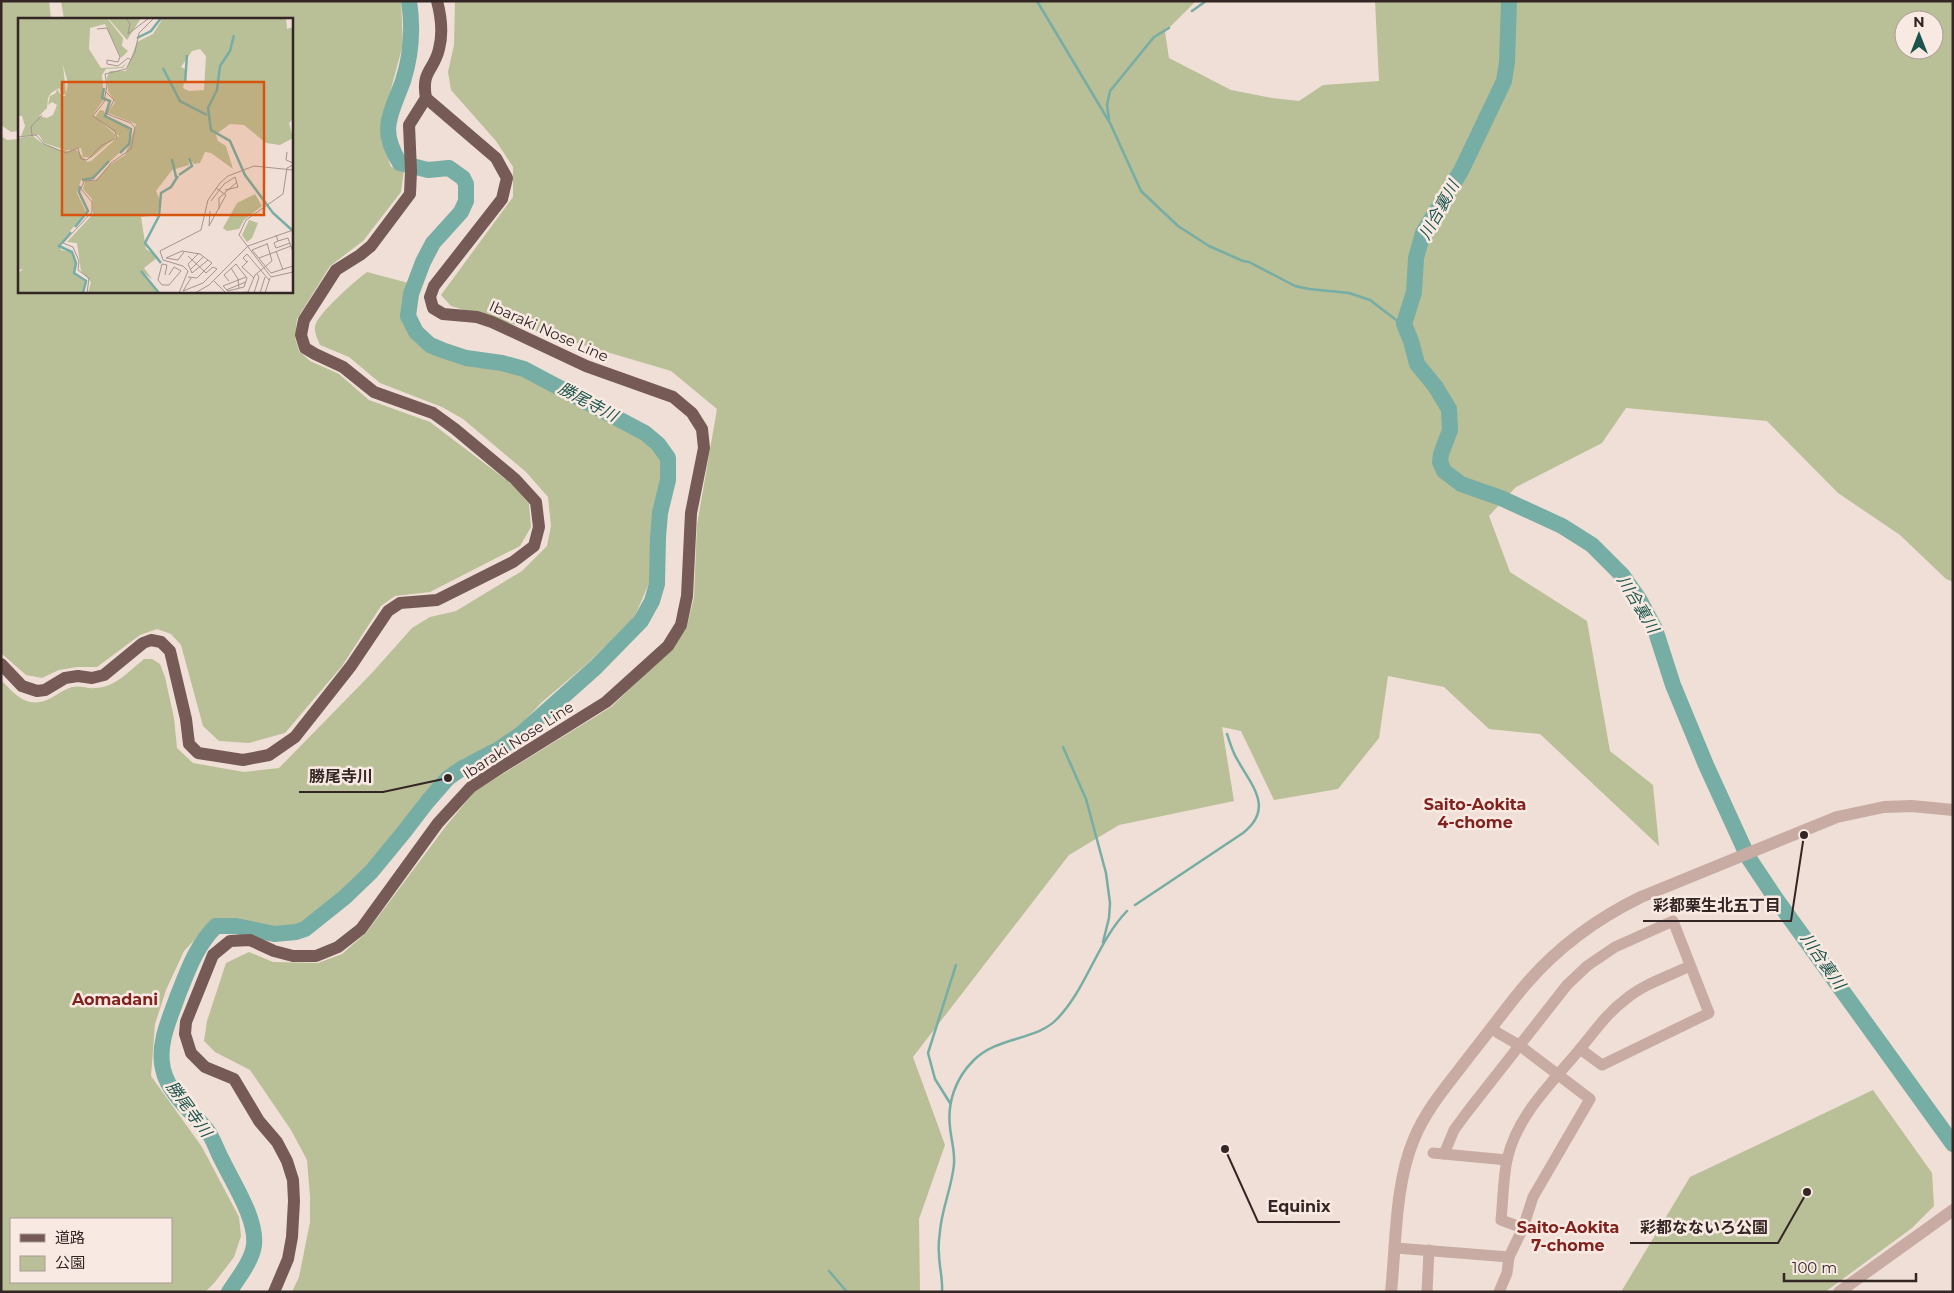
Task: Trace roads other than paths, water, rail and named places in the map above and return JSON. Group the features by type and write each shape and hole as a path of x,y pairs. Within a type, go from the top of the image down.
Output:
{"main road":[{"path":"1,664 22,686 37,691 45,690 65,678 78,676 92,678 104,675 143,643 151,640 161,642 170,651 186,719 189,744 198,753 243,760 269,755 295,737 351,666 388,611 400,603 437,600 513,562 534,546 540,527 536,502 515,479 433,413 374,392 343,367 305,348 301,335 304,320 336,270 371,246 410,194 412,171 409,125 426,98 425,78 439,51 441,28 437,1"},
{"name":"Ibaraki Nose Line","path":"274,1292 288,1260 292,1237 293,1180 287,1161 277,1142 259,1120 234,1079 205,1067 191,1052 185,1034 186,1022 213,956 230,941 240,940 250,940 274,951 293,956 316,956 338,947 360,929 438,823 471,788 606,702 668,646 680,625 688,596 692,513 704,448 702,429 692,413 673,397 586,366 492,322 477,317 443,314 433,308 430,297 434,286 502,198 507,178 496,158 426,98"}],"street":[{"path":"1391,1292 1401,1190 1405,1166 1414,1139 1435,1101 1527,982 1562,948 1619,907 1837,817 1884,807 1912,806 1953,810"},
{"path":"1507,1160 1438,1153 1519,1045 1567,985 1584,969 1615,947 1673,920 1709,1014 1602,1065 1580,1049"},
{"path":"1523,1228 1501,1220 1507,1160 1520,1125 1557,1074 1580,1049 1606,1015 1646,986 1690,966"},
{"path":"1492,1028 1519,1045 1590,1099 1533,1197 1523,1228 1509,1256 1507,1273 1499,1292"},
{"path":"1840,1292 1950,1212"},
{"path":"1396,1248 1509,1256"},
{"path":"1427,1292 1429,1250"}],"waterway":[{"name":"勝尾寺川","path":"229,1292 251,1257 254,1245 252,1224 243,1201 211,1137 175,1094 166,1078 162,1060 163,1041 168,1022 185,976 198,950 216,926 236,926 274,934 296,932 305,929 345,897 371,872 448,778 521,734 596,667 641,621 652,601 657,584 660,513 668,480 668,458 658,444 645,433 524,369 502,363 466,358 430,345 416,332 408,316 411,294 423,262 433,243 461,212 466,201 466,184 463,178 449,168 428,170 400,163 390,141 389,122 406,71 409,52 411,21 409,1"},
{"path":"1037,1 1110,123 1141,191 1178,226 1209,246 1249,262 1295,286 1349,293 1370,300 1404,326"},
{"path":"1192,11 1206,1"},
{"name":"川合裏川","path":"1509,1 1507,62 1504,81 1461,171 1423,233 1416,258 1414,292 1404,324 1417,364 1435,386 1449,409 1450,430 1440,462 1444,471 1461,484 1501,498 1562,526 1592,545 1623,576 1639,599 1655,629 1673,685 1706,765 1748,857 1776,899 1953,1144"},
{"path":"1109,119 1107,105 1110,91 1154,37 1169,28"},
{"path":"1135,905 1243,833 1253,824 1258,815 1259,805 1257,796 1232,750 1227,734"},
{"path":"1063,747 1086,799 1106,873 1110,903 1109,918 1103,942"},
{"path":"942,1292 939,1242 941,1222 954,1164 949,1118 951,1100 957,1083 973,1061 983,1053 993,1047 1038,1031 1057,1019 1067,1007 1108,937 1127,911"},
{"path":"950,1103 935,1079 928,1053 956,965"},
{"path":"829,1271 847,1292"}],"place":[{"name":"勝尾寺川","path":"448,778"},
{"name":"彩都栗生北五丁目","path":"1804,835"},
{"name":"Equinix","path":"1225,1149"},
{"name":"彩都なないろ公園","path":"1807,1192"}],"district":[{"name":"Saito-Aokita 4-chome","path":"1475,813"},
{"name":"Aomadani","path":"115,999"},
{"name":"Saito-Aokita 7-chome","path":"1568,1236"}]}
